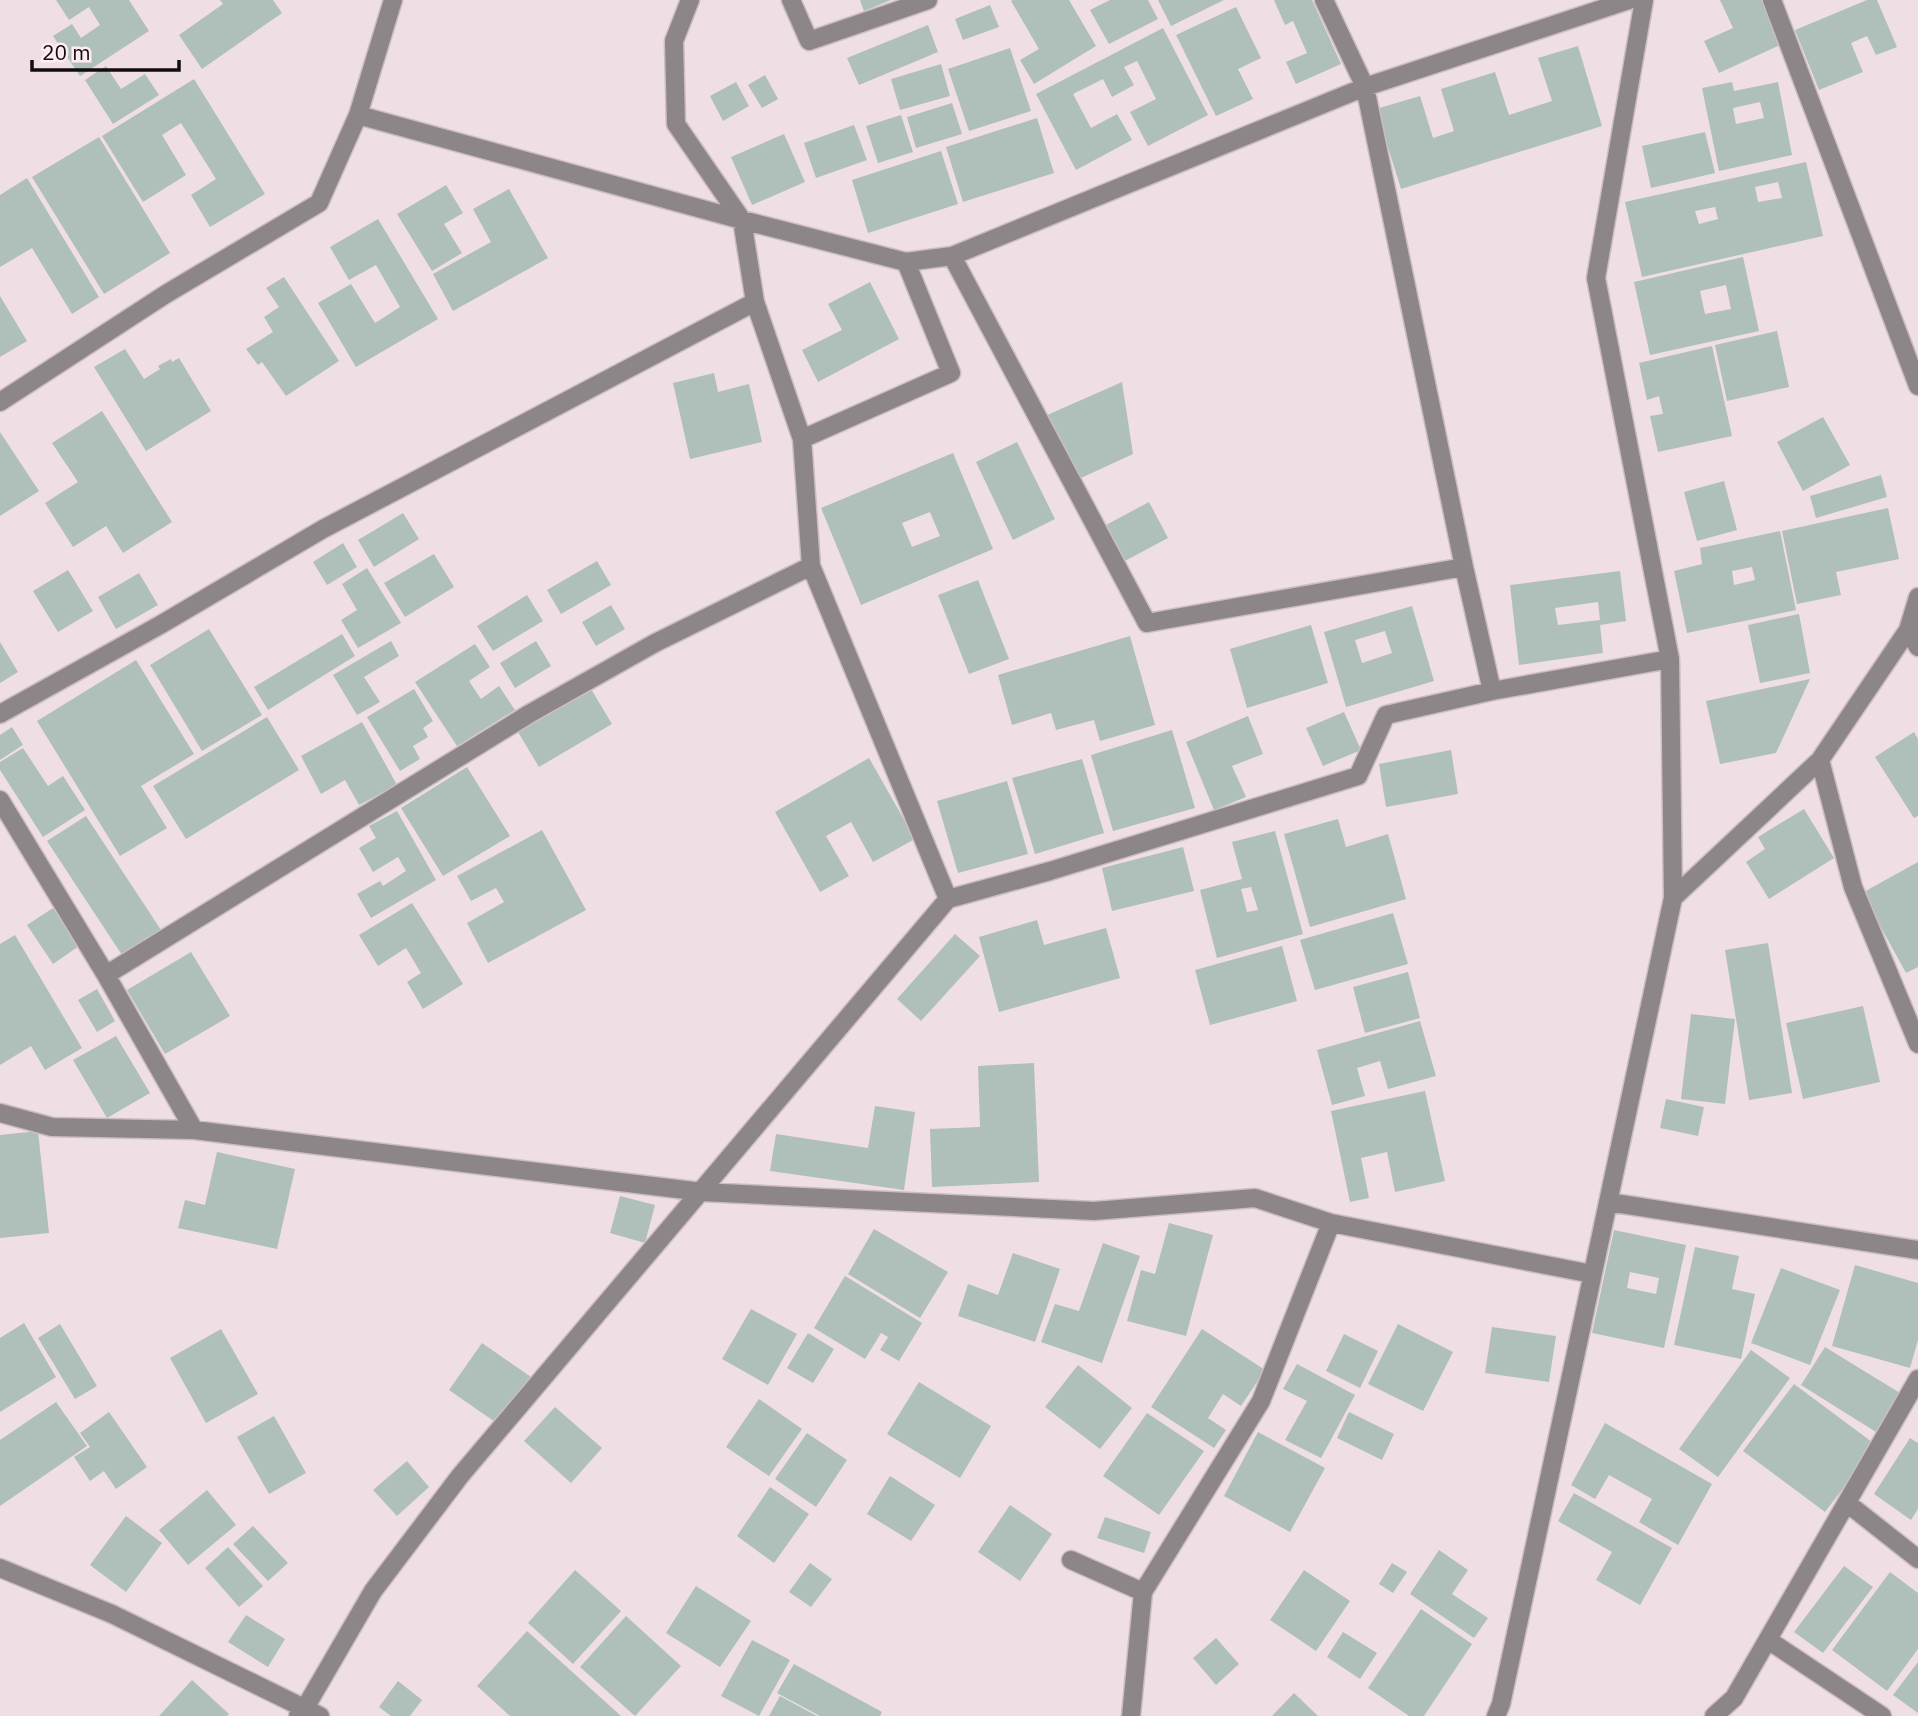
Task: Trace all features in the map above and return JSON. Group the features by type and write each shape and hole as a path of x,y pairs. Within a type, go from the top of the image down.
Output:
{"street":[{"path":"0,402 166,294 319,203 358,115 393,0"},
{"path":"690,0 674,41 676,124 742,220 755,302 802,439 811,566 948,899"},
{"path":"791,0 809,41 928,0"},
{"path":"1324,0 1365,88 1492,691"},
{"path":"358,115 906,262 952,256 1365,88 1629,0"},
{"path":"1496,1716 1504,1690 1673,898 1670,659 1596,278 1644,0"},
{"path":"1772,0 1918,386"},
{"path":"952,256 1147,623 1464,567"},
{"path":"802,439 951,373 906,262"},
{"path":"0,714 160,625 323,529 755,302"},
{"path":"106,975 529,714 655,643 811,566"},
{"path":"1673,898 1820,760 1908,631 1918,597"},
{"path":"1908,631 1918,647"},
{"path":"0,1567 112,1614 308,1713 373,1591 460,1476 948,899 1358,776 1386,715 1492,691 1670,659"},
{"path":"1820,760 1853,887 1918,1044"},
{"path":"0,800 106,975 194,1130"},
{"path":"0,1113 52,1127 194,1130 702,1192 1094,1211 1255,1198 1331,1223 1592,1274"},
{"path":"1608,1202 1918,1250"},
{"path":"1131,1716 1143,1592 1261,1401 1331,1223"},
{"path":"1714,1716 1734,1698 1918,1379"},
{"path":"1847,1503 1918,1559"},
{"path":"1071,1560 1143,1592"},
{"path":"1768,1640 1882,1716"}],"building":[{"path":"56,0 129,0 149,31 80,76 53,36 72,24 81,38 100,25 89,7 69,20"},
{"path":"220,0 273,0 282,13 202,69 179,35 223,4"},
{"path":"860,0 891,0 864,11"},
{"path":"1069,0 1096,46 1034,84 1020,60 1039,49 1011,1"},
{"path":"1110,0 1148,0 1158,19 1109,44 1090,10"},
{"path":"1158,0 1224,0 1171,26"},
{"path":"1274,0 1312,0 1341,64 1296,84 1286,62 1307,53 1293,21 1285,25"},
{"path":"1720,0 1762,0 1782,44 1719,73 1704,41 1733,28"},
{"path":"1867,0 1877,0 1897,47 1876,55 1867,36 1851,43 1863,72 1819,90 1795,30"},
{"path":"990,5 999,27 963,40 955,19"},
{"path":"1236,7 1261,58 1238,69 1253,99 1216,116 1176,35"},
{"path":"928,25 938,52 859,85 847,58"},
{"path":"1163,28 1208,115 1148,146 1130,112 1156,99 1137,61 1124,67 1134,85 1112,97 1103,79 1073,94 1091,128 1117,114 1132,140 1076,170 1036,94"},
{"path":"1578,46 1602,126 1401,189 1376,109 1420,96 1433,138 1454,131 1441,89 1495,72 1509,115 1552,101 1538,58"},
{"path":"1010,48 1031,111 969,131 948,69"},
{"path":"941,64 950,96 900,110 891,79"},
{"path":"106,66 121,89 145,74 159,95 113,124 85,80"},
{"path":"765,75 778,99 762,108 748,85"},
{"path":"194,79 265,194 210,227 191,195 216,179 181,123 162,135 186,175 143,202 102,136"},
{"path":"736,82 749,106 723,121 710,96"},
{"path":"1732,82 1734,91 1778,82 1792,155 1719,171 1702,88","holes":["1760,102 1764,118 1736,124 1733,108"]},
{"path":"952,103 962,134 916,148 907,117"},
{"path":"901,115 913,152 878,163 866,126"},
{"path":"1037,118 1054,173 963,202 946,147"},
{"path":"854,125 867,160 816,178 804,143"},
{"path":"1705,132 1715,173 1651,188 1642,146"},
{"path":"784,134 805,182 752,205 731,157"},
{"path":"99,137 170,253 104,294 32,177"},
{"path":"941,151 958,204 868,233 852,180"},
{"path":"1806,162 1823,236 1642,277 1625,202","holes":["1778,182 1782,198 1758,202 1755,187","1715,207 1718,219 1699,224 1695,211"]},
{"path":"27,178 99,297 72,314 32,248 0,267 0,195"},
{"path":"446,185 463,213 444,224 462,253 432,271 397,214"},
{"path":"509,189 548,258 453,311 433,274 491,242 473,209"},
{"path":"378,219 438,319 356,367 318,303 351,284 375,323 400,307 376,265 349,280 330,247"},
{"path":"1743,257 1759,331 1650,355 1634,282","holes":["1726,285 1731,309 1705,314 1700,291"]},
{"path":"284,277 339,361 286,396 262,362 258,365 246,349 273,332 264,317 279,307 266,288"},
{"path":"870,282 899,339 818,382 802,350 842,330 828,304"},
{"path":"0,296 27,341 0,357"},
{"path":"1777,331 1789,387 1727,401 1715,345"},
{"path":"1712,346 1732,436 1658,452 1650,416 1663,414 1659,396 1647,400 1639,363"},
{"path":"125,349 144,379 160,369 158,366 179,358 211,411 146,451 94,367"},
{"path":"714,373 718,392 749,384 762,442 690,459 673,383"},
{"path":"1122,382 1133,454 1081,478 1045,416"},
{"path":"102,411 172,522 123,553 106,526 73,547 45,503 78,482 52,443"},
{"path":"1823,417 1850,465 1803,491 1777,442"},
{"path":"0,432 39,491 0,516"},
{"path":"1017,442 1055,519 1013,540 976,462"},
{"path":"953,453 993,549 861,605 821,508","holes":["930,512 940,536 912,547 902,523"]},
{"path":"1881,475 1887,497 1816,518 1810,496"},
{"path":"1724,481 1737,530 1697,541 1684,492"},
{"path":"1149,502 1168,538 1123,562 1104,526"},
{"path":"1888,508 1899,559 1836,572 1841,595 1797,604 1782,531"},
{"path":"403,513 419,539 374,567 358,540"},
{"path":"1780,531 1796,610 1687,633 1674,571 1702,564 1700,548","holes":["1752,567 1755,580 1734,585 1732,571"]},
{"path":"343,543 357,567 327,585 313,562"},
{"path":"434,554 454,587 405,617 384,583"},
{"path":"597,561 611,585 561,614 547,590"},
{"path":"367,568 401,623 358,648 341,620 357,610 342,584"},
{"path":"68,570 93,611 58,632 33,591"},
{"path":"1620,571 1626,621 1600,625 1603,653 1519,665 1510,585","holes":["1598,602 1600,620 1558,625 1555,608"]},
{"path":"139,573 158,605 116,629 98,597"},
{"path":"978,580 1009,659 969,674 938,595"},
{"path":"527,595 543,621 493,651 477,626"},
{"path":"611,605 625,629 596,646 582,622"},
{"path":"1412,606 1434,681 1346,707 1324,632","holes":["1385,631 1392,653 1362,663 1355,640"]},
{"path":"1799,614 1810,673 1760,683 1748,625"},
{"path":"1311,625 1328,683 1247,708 1230,649"},
{"path":"209,629 262,715 202,751 150,665"},
{"path":"342,634 355,656 268,710 254,687"},
{"path":"1130,636 1155,725 1100,741 1094,720 1056,730 1051,713 1012,725 998,675"},
{"path":"391,641 399,656 364,677 380,702 357,715 333,675"},
{"path":"536,641 551,666 515,688 500,663"},
{"path":"0,642 18,672 0,683"},
{"path":"475,644 490,667 469,681 481,699 499,686 515,710 457,746 415,682"},
{"path":"136,660 194,754 141,786 167,828 120,856 37,721"},
{"path":"1810,679 1776,753 1720,764 1706,701"},
{"path":"414,689 433,721 423,728 428,737 413,746 420,759 400,771 367,717"},
{"path":"591,689 612,724 539,767 518,732"},
{"path":"1344,712 1361,750 1323,766 1306,728"},
{"path":"1248,716 1263,754 1232,766 1246,797 1214,810 1186,742"},
{"path":"267,717 299,770 186,839 153,786"},
{"path":"362,722 397,785 359,805 345,780 321,794 301,756"},
{"path":"12,727 23,745 0,760 0,735"},
{"path":"1172,730 1195,808 1113,831 1091,755"},
{"path":"1914,732 1918,739 1918,816 1914,818 1875,757"},
{"path":"23,748 48,786 63,776 85,810 43,837 0,770 0,762"},
{"path":"1451,750 1458,794 1386,807 1379,764"},
{"path":"869,758 915,839 873,862 851,822 826,836 849,876 820,892 775,812"},
{"path":"1082,759 1104,833 1035,854 1012,778"},
{"path":"467,767 510,836 443,876 401,808"},
{"path":"1007,781 1028,854 958,873 937,801"},
{"path":"1804,809 1834,858 1769,899 1746,862 1765,849 1758,837"},
{"path":"397,811 436,880 371,918 357,894 380,881 383,886 406,871 398,857 373,872 359,848 376,838 369,826"},
{"path":"86,816 161,930 122,955 47,841"},
{"path":"1338,819 1346,847 1388,834 1406,899 1310,927 1284,834"},
{"path":"542,830 586,910 488,963 467,923 504,902 496,888 471,901 457,876"},
{"path":"1275,831 1303,934 1217,958 1200,890 1242,879 1232,842","holes":["1251,887 1258,910 1247,912 1241,889"]},
{"path":"1183,847 1194,891 1112,911 1102,868"},
{"path":"1918,862 1918,967 1906,973 1862,893"},
{"path":"412,903 463,984 423,1009 407,982 421,973 406,948 378,966 359,935"},
{"path":"53,908 79,946 53,964 27,925"},
{"path":"1393,913 1408,964 1315,990 1300,940"},
{"path":"1037,920 1044,945 1106,928 1120,978 999,1012 979,937"},
{"path":"955,934 980,956 921,1021 897,999"},
{"path":"15,935 82,1048 45,1070 31,1046 0,1065 0,944"},
{"path":"1768,943 1792,1093 1749,1100 1725,950"},
{"path":"1282,946 1297,1001 1210,1025 1195,970"},
{"path":"191,952 230,1016 165,1054 127,990"},
{"path":"1408,972 1420,1018 1365,1033 1353,987"},
{"path":"97,989 115,1021 97,1032 78,1000"},
{"path":"1863,1006 1880,1082 1803,1099 1786,1023"},
{"path":"1691,1014 1735,1019 1725,1104 1681,1099"},
{"path":"1420,1021 1436,1076 1388,1089 1380,1061 1357,1068 1365,1096 1332,1105 1317,1050"},
{"path":"116,1036 150,1093 107,1118 73,1060"},
{"path":"1034,1063 1039,1182 932,1187 930,1129 980,1127 978,1066"},
{"path":"1425,1091 1445,1181 1395,1192 1387,1152 1361,1158 1369,1198 1350,1202 1331,1111"},
{"path":"1666,1099 1704,1107 1698,1136 1660,1128"},
{"path":"875,1106 915,1112 904,1190 770,1171 776,1134 868,1148"},
{"path":"38,1131 49,1233 0,1238 0,1135"},
{"path":"217,1152 295,1169 277,1249 178,1228 185,1200 205,1205"},
{"path":"620,1196 655,1205 645,1243 610,1233"},
{"path":"1169,1223 1213,1235 1186,1336 1127,1321 1141,1270 1155,1274"},
{"path":"874,1229 948,1272 920,1318 848,1274"},
{"path":"1614,1230 1686,1245 1664,1348 1592,1333","holes":["1630,1272 1659,1278 1656,1294 1627,1288"]},
{"path":"1103,1243 1140,1256 1102,1363 1041,1342 1055,1304 1079,1311"},
{"path":"1695,1247 1739,1256 1732,1289 1755,1294 1741,1359 1674,1345"},
{"path":"1013,1253 1060,1269 1035,1342 958,1316 968,1284 998,1295"},
{"path":"1855,1265 1918,1283 1918,1340 1910,1368 1832,1346"},
{"path":"1781,1268 1840,1290 1810,1365 1751,1343"},
{"path":"845,1276 922,1323 899,1361 880,1350 888,1337 881,1333 865,1359 814,1328"},
{"path":"751,1309 797,1334 768,1385 722,1359"},
{"path":"24,1323 56,1377 0,1412 0,1338"},
{"path":"60,1324 97,1386 75,1399 38,1338"},
{"path":"1398,1324 1453,1352 1423,1411 1368,1384"},
{"path":"1492,1327 1556,1336 1549,1382 1485,1373"},
{"path":"221,1329 258,1394 206,1423 170,1358"},
{"path":"1202,1329 1265,1370 1241,1406 1223,1394 1208,1418 1226,1430 1214,1448 1151,1407"},
{"path":"808,1333 834,1349 813,1383 787,1368"},
{"path":"1344,1334 1378,1351 1360,1388 1326,1371"},
{"path":"482,1343 531,1377 498,1424 449,1390"},
{"path":"1825,1347 1900,1393 1876,1432 1801,1385"},
{"path":"1751,1350 1790,1378 1718,1477 1679,1449"},
{"path":"1297,1364 1355,1395 1321,1458 1285,1440 1307,1401 1283,1389"},
{"path":"1078,1365 1132,1408 1100,1449 1045,1407"},
{"path":"919,1382 991,1426 960,1478 887,1434"},
{"path":"1794,1384 1876,1445 1825,1512 1743,1451"},
{"path":"759,1399 802,1429 769,1476 726,1447"},
{"path":"56,1402 87,1446 0,1506 0,1440"},
{"path":"555,1407 602,1448 571,1483 524,1441"},
{"path":"109,1412 147,1467 116,1489 104,1471 90,1481 74,1457 90,1447 80,1433"},
{"path":"1349,1412 1394,1434 1382,1460 1337,1438"},
{"path":"1147,1413 1204,1451 1159,1515 1103,1476"},
{"path":"274,1416 306,1473 269,1494 237,1437"},
{"path":"1605,1423 1712,1484 1678,1545 1639,1522 1652,1499 1609,1475 1595,1499 1571,1485"},
{"path":"1258,1432 1325,1468 1290,1532 1224,1496"},
{"path":"807,1433 847,1460 816,1507 775,1479"},
{"path":"1910,1438 1918,1443 1918,1509 1911,1520 1874,1494"},
{"path":"407,1461 429,1487 397,1516 373,1490"},
{"path":"890,1476 935,1505 911,1541 867,1514"},
{"path":"770,1487 809,1514 774,1563 737,1536"},
{"path":"207,1490 236,1525 188,1565 159,1530"},
{"path":"1574,1493 1672,1548 1640,1605 1596,1580 1612,1552 1558,1521"},
{"path":"1010,1505 1052,1534 1020,1581 978,1552"},
{"path":"126,1516 162,1543 126,1592 90,1565"},
{"path":"1105,1517 1151,1532 1144,1553 1097,1538"},
{"path":"253,1526 288,1563 268,1581 233,1544"},
{"path":"228,1547 263,1586 239,1607 205,1568"},
{"path":"1439,1550 1468,1570 1452,1594 1488,1618 1474,1638 1410,1594"},
{"path":"810,1563 832,1579 811,1607 789,1592"},
{"path":"1392,1563 1407,1572 1393,1593 1379,1584"},
{"path":"1844,1566 1873,1587 1823,1653 1794,1632"},
{"path":"575,1570 621,1611 573,1664 528,1623"},
{"path":"1304,1570 1350,1601 1316,1651 1270,1620"},
{"path":"1890,1572 1918,1593 1918,1649 1887,1691 1832,1650"},
{"path":"696,1586 751,1621 720,1667 666,1633"},
{"path":"1421,1609 1472,1644 1424,1716 1409,1716 1368,1688"},
{"path":"246,1615 285,1639 268,1667 228,1642"},
{"path":"626,1616 681,1666 635,1716 580,1667"},
{"path":"527,1631 621,1716 510,1716 477,1686"},
{"path":"1343,1632 1377,1653 1360,1679 1327,1657"},
{"path":"1216,1638 1239,1664 1216,1685 1193,1658"},
{"path":"752,1640 790,1660 759,1716 721,1696"},
{"path":"1918,1662 1918,1713 1893,1695"},
{"path":"794,1664 882,1712 880,1716 820,1716 777,1693"},
{"path":"192,1680 229,1714 159,1716"},
{"path":"398,1681 422,1700 410,1716 391,1716 379,1707"},
{"path":"1294,1693 1318,1716 1272,1716"},
{"path":"780,1696 817,1716 769,1716"}]}
